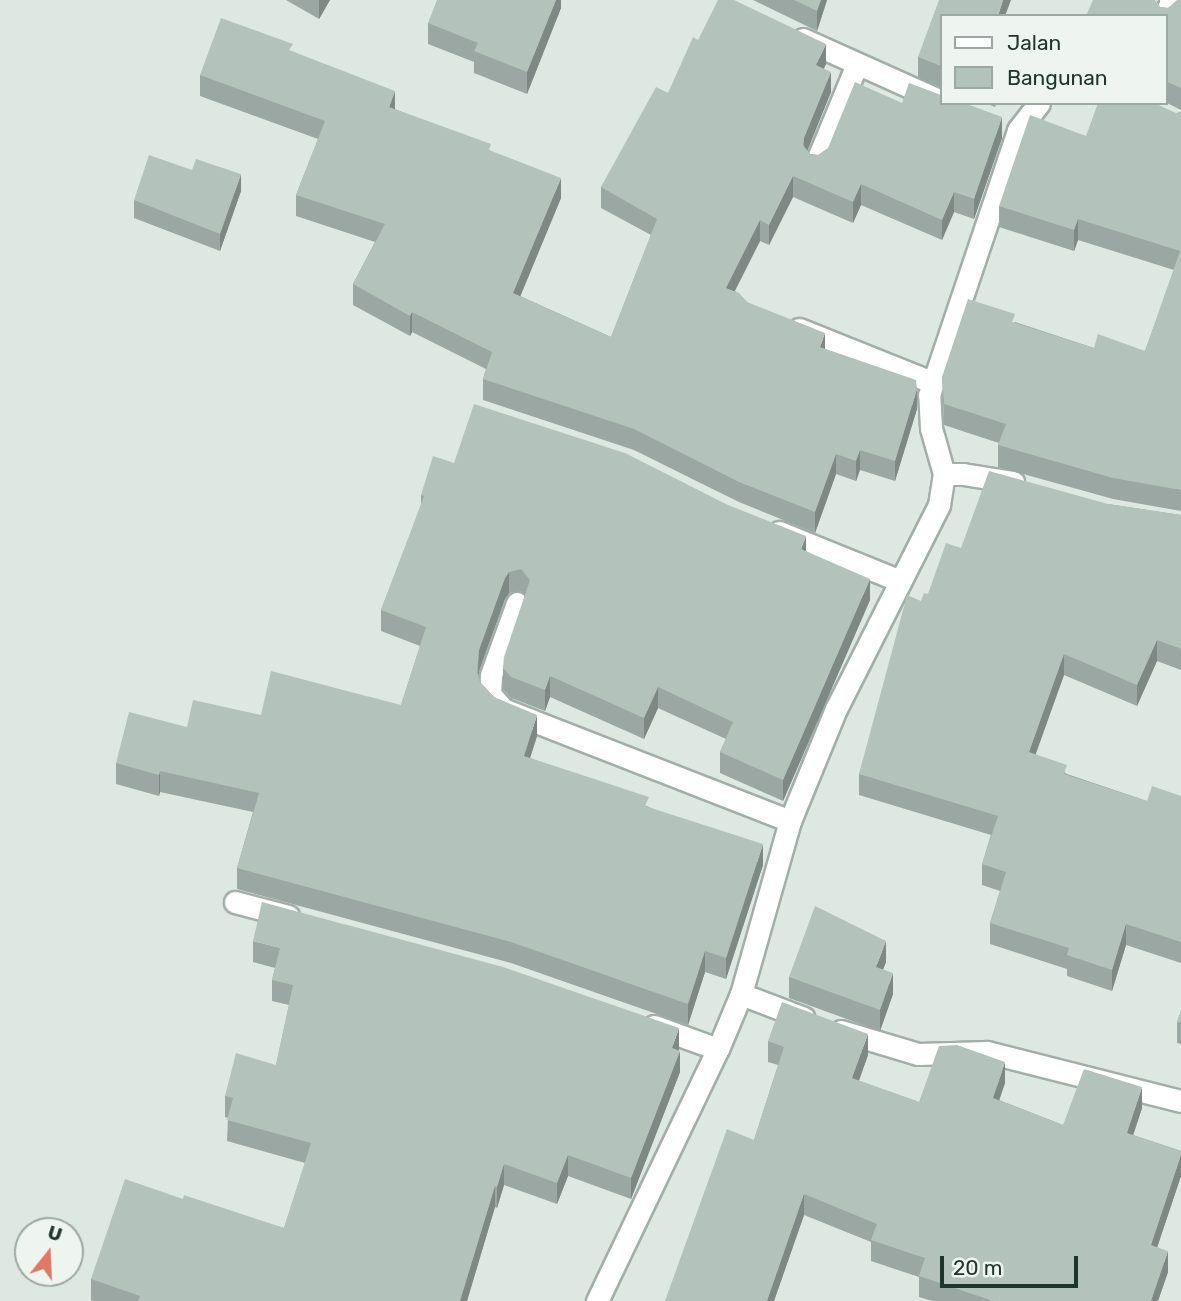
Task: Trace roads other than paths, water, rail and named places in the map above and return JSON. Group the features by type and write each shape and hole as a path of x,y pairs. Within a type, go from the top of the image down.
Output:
{"street":[{"path":"783,29 940,100"},
{"path":"816,163 857,64"},
{"path":"597,1301 718,1049 741,994 790,821 836,709 939,505 944,474 928,409 934,383 1018,130 1037,105"},
{"path":"995,121 1018,130"},
{"path":"778,321 934,383"},
{"path":"944,474 986,477 1036,489"},
{"path":"760,525 900,581"},
{"path":"517,603 491,675 490,694 503,709 790,821"},
{"path":"235,902 312,923"},
{"path":"741,994 873,1043 918,1054 986,1052 1181,1101"},
{"path":"629,1017 718,1049"}]}
